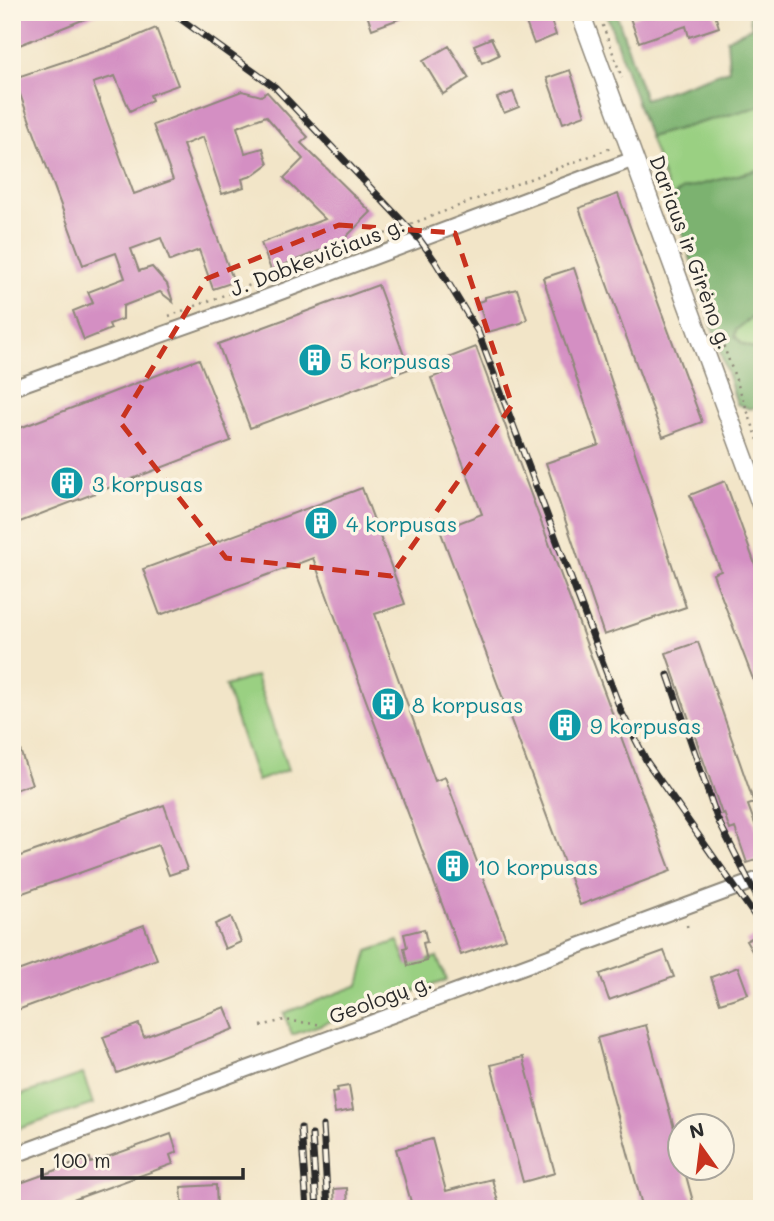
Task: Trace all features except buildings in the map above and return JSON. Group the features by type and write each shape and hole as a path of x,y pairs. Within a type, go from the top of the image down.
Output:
{"street":[{"name":"Dariaus ir Girėno g.","path":"580,12 762,507"},
{"name":"J. Dobkevičiaus g.","path":"12,388 237,309 634,159"},
{"name":"Geologų g.","path":"12,1156 762,878"}],"path":[{"path":"598,12 624,83"},
{"path":"159,320 611,148"},
{"path":"702,297 717,328 761,447"},
{"path":"687,925 688,930"},
{"path":"261,1026 284,1020 326,1026"}],"highlighted area":[{"path":"339,225 455,233 512,405 391,576 226,558 120,422 206,279"}],"green space":[{"path":"606,12 616,12 645,99 729,70 727,39 752,27 748,12 762,12 762,103 757,107 649,137"},
{"path":"762,103 762,169 683,189 672,201 649,137 757,107"},
{"path":"762,169 762,309 736,330 735,336 742,344 762,352 762,405 750,409 737,404 672,201 683,189"},
{"path":"762,309 762,352 742,344 735,336 736,330"},
{"path":"256,676 288,770 257,781 225,686"},
{"path":"398,941 408,965 437,957 447,980 292,1035 284,1013 359,985 368,951"},
{"path":"83,1074 93,1104 12,1131 12,1098"}],"railway":[{"path":"171,12 275,87 420,240 435,261 478,332 621,711 647,762 762,926"},
{"path":"668,675 717,818 762,907"},
{"path":"323,1126 328,1209"},
{"path":"301,1128 307,1209"},
{"path":"312,1135 317,1209"}],"place":[{"name":"5 korpusas","path":"315,360"},
{"name":"3 korpusas","path":"67,483"},
{"name":"4 korpusas","path":"321,523"},
{"name":"8 korpusas","path":"388,704"},
{"name":"9 korpusas","path":"565,725"},
{"name":"10 korpusas","path":"453,866"}]}
